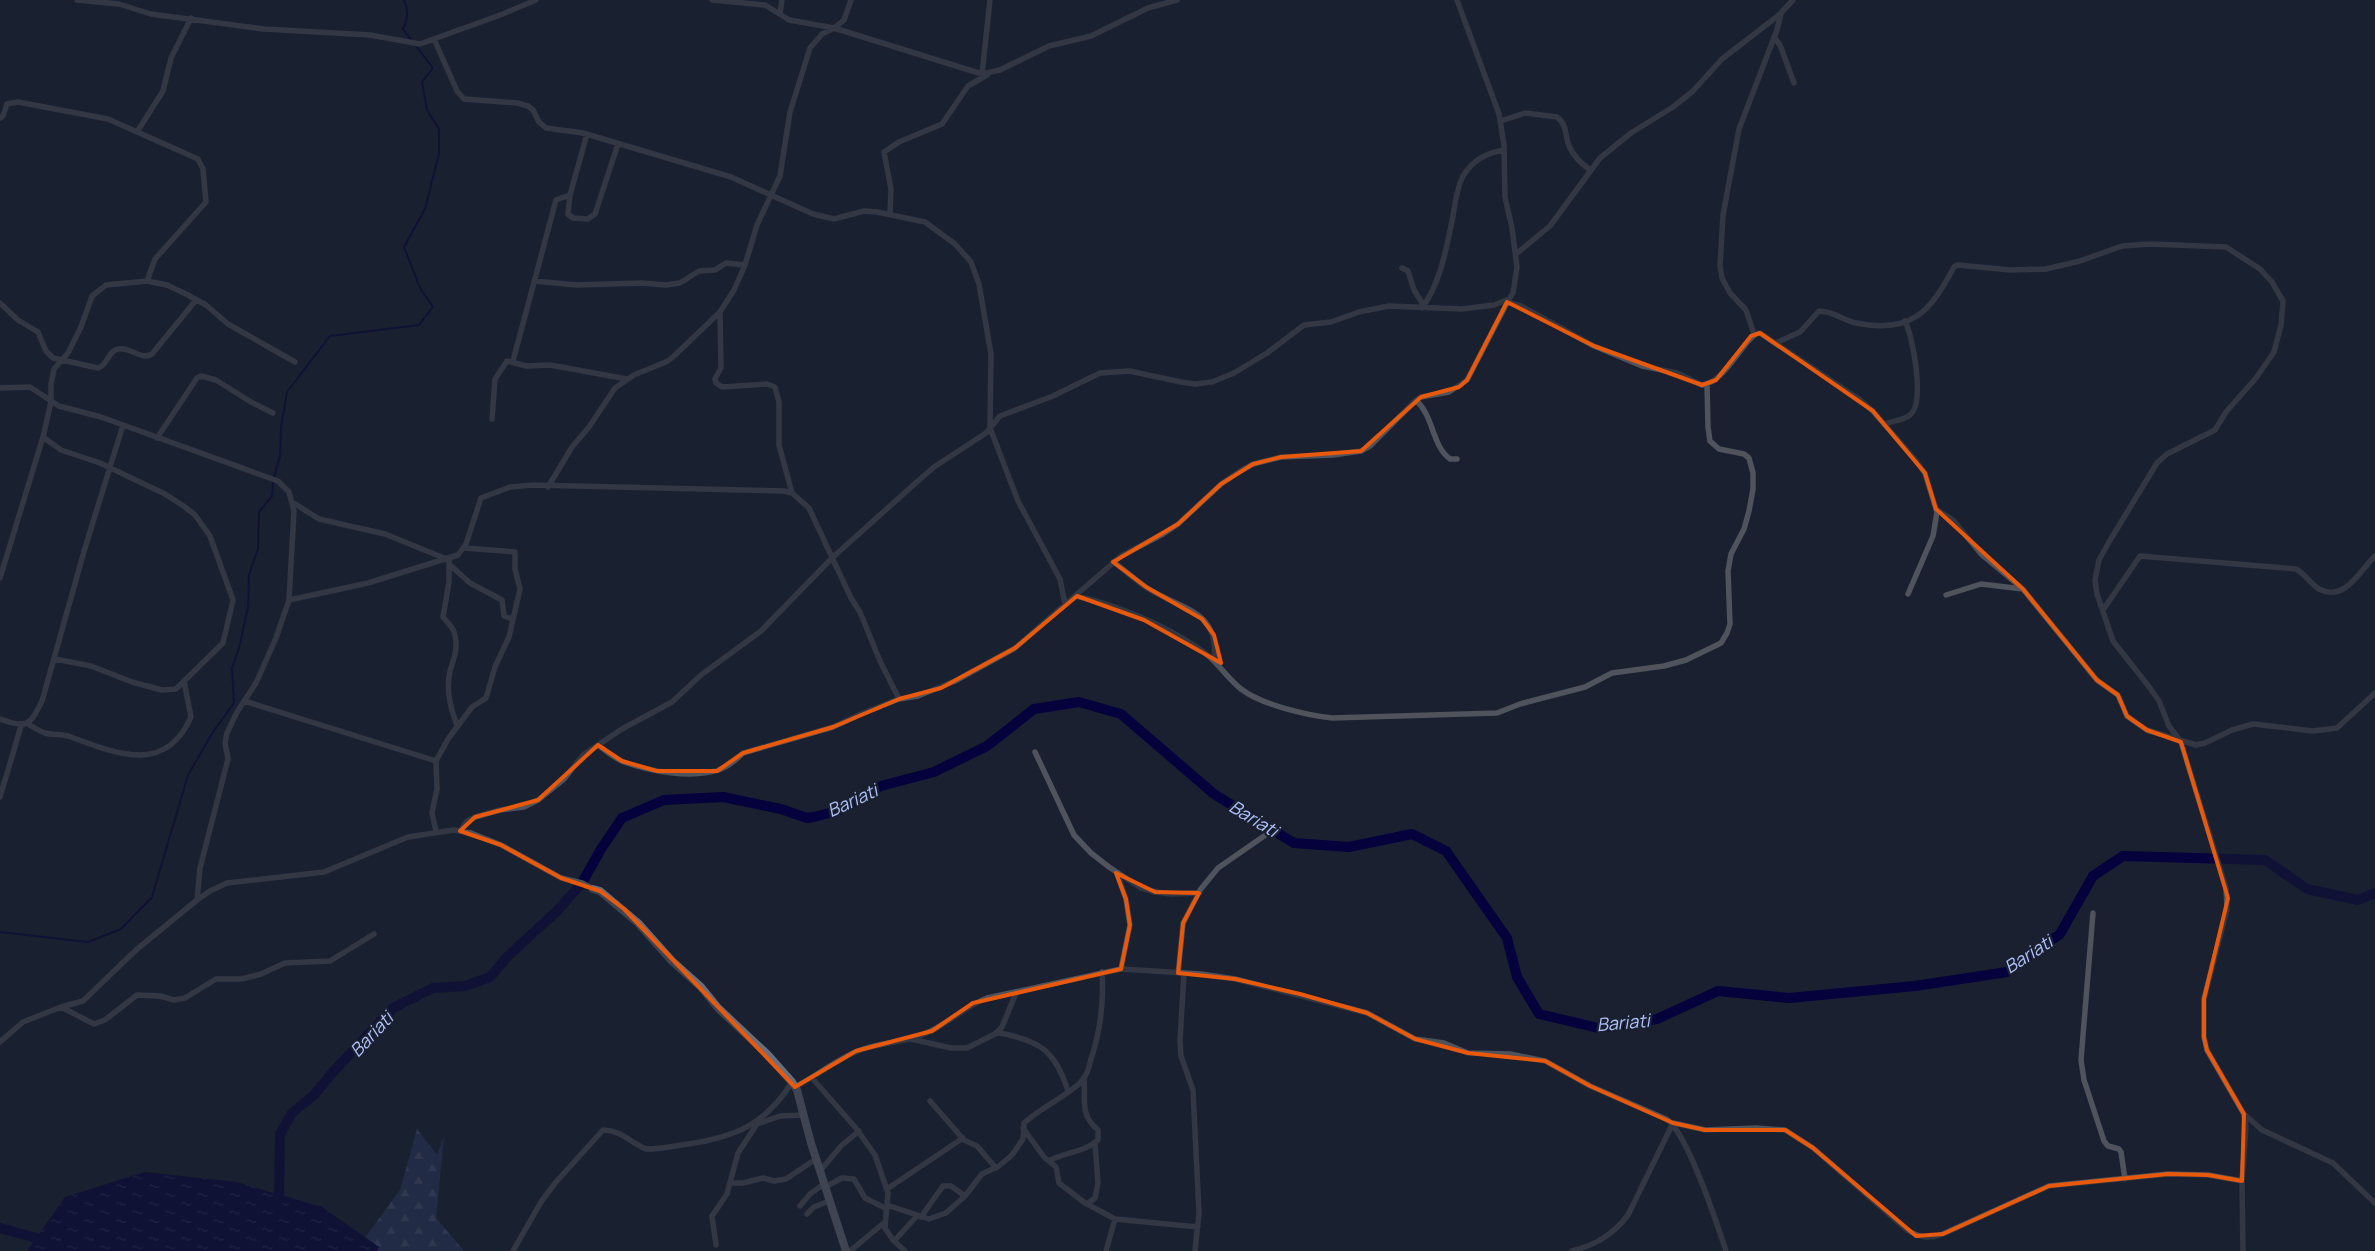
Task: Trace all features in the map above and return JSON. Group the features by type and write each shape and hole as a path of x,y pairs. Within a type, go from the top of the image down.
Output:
{"street":[{"path":"77,0 119,4 151,14 264,29 370,35 414,44 434,39 536,0"},
{"path":"712,0 765,6 780,13 789,20 834,28 982,74 991,73"},
{"path":"780,13 782,0"},
{"path":"548,487 572,447 589,427 615,388 626,378 668,361 720,312 734,290 745,266 758,225 783,166 790,112 810,48 822,34 834,28 847,16 851,0"},
{"path":"982,74 990,0"},
{"path":"890,213 891,189 884,152 899,142 942,124 968,86 1040,50 1091,36 1142,10 1177,0"},
{"path":"598,745 622,762 657,771 693,774 718,771 733,763 743,753 832,727 899,699 918,696 941,688 998,659 1035,632 1121,556 1158,537 1178,524 1221,484 1253,464 1281,457 1333,455 1361,451 1370,446 1416,400 1421,397 1449,392 1467,380 1508,300 1515,283 1517,267 1505,197 1501,120 1457,0"},
{"path":"1516,254 1550,226 1600,158 1631,133 1673,107 1741,43 1781,13 1793,0"},
{"path":"1754,334 1746,310 1730,293 1722,278 1720,266 1723,215 1740,130 1774,38 1781,13"},
{"path":"137,132 163,91 171,58 191,18"},
{"path":"1774,38 1780,45 1794,83"},
{"path":"434,39 457,92 464,99 517,103 528,106 533,110 539,122 546,128 587,134 730,177 813,214 830,219 840,219 864,212 890,213 925,222 955,244 971,262 979,284 991,354 992,396 990,428 1018,501 1060,579 1065,594 1065,604"},
{"path":"0,118 4,116 7,104 18,102 108,120 198,159 203,169 207,199 205,204 183,225 155,259 147,281"},
{"path":"1501,120 1524,113 1557,117 1564,127 1574,155 1590,170"},
{"path":"587,134 570,195 568,214 570,217 588,219 594,216 618,144"},
{"path":"1423,307 1431,294 1439,271 1462,178 1478,158 1485,154 1504,150"},
{"path":"513,361 556,200 570,195"},
{"path":"1776,343 1794,336 1819,311 1868,324 1882,325 1920,316 1958,265 2011,270 2046,269 2060,267 2133,244 2226,247 2260,269 2282,295 2283,307 2278,342 2269,361 2226,412 2214,430 2167,454 2157,463 2099,560 2095,580 2097,594 2113,642 2154,694 2169,726 2179,739 2199,799 2228,904 2204,999 2204,1037 2207,1050 2244,1114 2262,1130 2333,1162 2375,1202"},
{"path":"534,280 577,285 640,283 666,285 680,283 695,272 715,270 726,263 745,266"},
{"path":"1402,268 1408,271 1414,290 1423,307"},
{"path":"0,578 43,437 51,402 52,374 63,360 81,327 92,296 106,285 147,281 176,289 196,300 228,324 295,362"},
{"path":"0,303 18,320 38,332 49,355 98,368 102,367 114,351 118,349 142,356 149,356 196,300"},
{"path":"460,831 467,821 475,817 500,810 524,807 538,800 564,780 583,755 622,729 672,702 701,675 761,631 832,558 934,467 986,433 1000,416 1065,391 1094,375 1129,371 1181,382 1212,382 1234,373 1267,353 1304,325 1331,322 1359,312 1389,306 1462,309 1487,306 1508,300 1594,346 1629,361 1677,373 1702,385 1716,380 1742,352 1754,334 1760,333 1858,399 1884,424 1918,462 1925,473 1936,509 1935,529 1908,594"},
{"path":"720,312 721,368 715,379 716,383 722,387 767,384 776,387 779,402 779,445 792,493"},
{"path":"1884,424 1908,416 1916,406 1914,350 1910,332 1905,321"},
{"path":"492,419 496,379 507,361 513,361 526,366 550,365 626,378"},
{"path":"157,438 197,378 201,376 216,380 251,402 273,413"},
{"path":"1077,596 1144,620 1184,639 1214,660 1242,689 1270,702 1316,716 1391,718 1441,714 1497,713 1520,704 1585,687 1612,673 1664,666 1686,660 1721,643 1730,624 1727,587 1732,554 1744,529 1754,489 1753,473 1749,458 1744,454 1719,450 1710,441 1707,384"},
{"path":"0,388 30,387 51,402 123,425 266,476 285,486 292,502 289,600 276,638 256,683 237,712 225,740 228,759 201,862 197,900"},
{"path":"1416,400 1430,417 1445,454 1450,459 1457,459"},
{"path":"0,797 24,725 32,721 42,701 85,548 123,425"},
{"path":"43,437 61,450 109,468 170,496 195,515 210,536 232,592 233,600 223,643 211,652 204,663 176,688 162,690 132,682 91,666 55,659"},
{"path":"289,600 368,583 449,562 458,556 464,548 481,498 510,487 784,491 792,493 809,508 851,598 860,612 880,661 899,699"},
{"path":"292,502 319,519 385,534 449,562 470,583 502,600 504,616 512,619"},
{"path":"1936,509 1953,520 1982,555 2023,589 2097,680 2118,695 2124,712 2131,720 2158,735 2198,744 2232,730 2262,723 2298,729 2329,730 2337,728 2375,693"},
{"path":"436,831 432,813 437,789 436,761 457,725 472,706 486,698 495,667 509,637 520,589 515,568 516,553 512,550 464,548"},
{"path":"2103,610 2140,556 2296,569 2303,572 2318,588 2327,591 2350,585 2375,556"},
{"path":"449,562 446,606 443,617 452,627 457,643 450,671 449,691 453,715 457,725"},
{"path":"1114,562 1146,588 1186,607 1202,619 1214,635 1214,660"},
{"path":"1946,595 1981,584 2023,589"},
{"path":"0,719 24,725 44,733 60,734 116,753 141,756 165,749 177,741 191,717 184,681"},
{"path":"244,701 436,761"},
{"path":"1035,752 1074,835 1091,853 1141,888 1155,892 1199,893"},
{"path":"0,1042 23,1022 61,1007 83,1001 136,950 197,900 219,886 227,883 304,875 336,869 408,837 436,831 471,832 501,845 561,878 582,883 600,891 638,923 672,961 701,987 718,1008 767,1054 794,1084 829,1201 848,1251 885,1222"},
{"path":"1195,1251 1198,1227 1193,1090 1181,1056 1180,1041 1183,923 1199,893 1218,868 1264,836"},
{"path":"1117,873 1126,899 1130,925 1121,969"},
{"path":"2093,913 2081,1060 2084,1080 2104,1141 2108,1146 2119,1149 2121,1152 2124,1179"},
{"path":"61,1007 90,1024 99,1023 137,995 160,996 174,1000 185,998 216,979 242,979 261,974 285,963 330,961 374,934"},
{"path":"513,1251 546,1196 603,1130 618,1132 637,1145 657,1149 707,1142 742,1132 775,1106 794,1084 812,1078 856,1051 911,1039 932,1030 973,1004 1121,969 1235,979 1367,1013 1415,1038 1444,1043 1468,1053 1510,1054 1545,1061 1590,1086 1673,1123 1705,1130 1756,1128 1785,1130 1813,1148 1916,1236 1927,1238 1943,1234 2048,1186 2190,1174 2242,1181"},
{"path":"1050,1161 1095,1143 1098,1140 1099,1132 1086,1118 1084,1078 1096,1046 1102,1020 1104,994 1102,972"},
{"path":"911,1039 931,1045 967,1048 996,1032 1005,1020 1016,993"},
{"path":"996,1032 1016,1036 1048,1051 1060,1069 1068,1092"},
{"path":"812,1078 859,1131 875,1155 887,1189 885,1222 887,1233 905,1251"},
{"path":"800,1206 810,1194 842,1178 854,1179 865,1198 932,1219 941,1215 965,1196 982,1174 996,1168 1012,1155 1023,1139 1024,1123 1044,1106 1068,1092 1084,1078"},
{"path":"930,1101 963,1138 977,1146 996,1168"},
{"path":"2242,1251 2242,1181 2246,1138 2244,1114"},
{"path":"755,1126 780,1116 804,1115"},
{"path":"716,1245 712,1216 724,1200 738,1153 759,1120"},
{"path":"1572,1251 1591,1246 1620,1225 1628,1215 1673,1123"},
{"path":"1673,1123 1686,1147 1726,1251"},
{"path":"1023,1128 1058,1170 1059,1184 1087,1204 1115,1219 1198,1227"},
{"path":"820,1170 841,1146 859,1131"},
{"path":"887,1189 963,1138"},
{"path":"1087,1204 1095,1198 1098,1183 1095,1143"},
{"path":"730,1184 763,1178 774,1181 786,1179 816,1159"},
{"path":"894,1241 919,1216 944,1186 951,1186 965,1196"},
{"path":"807,1214 814,1207 829,1201"},
{"path":"1106,1251 1115,1219"}],"highlighted area":[{"path":"1507,302 1594,346 1702,385 1716,380 1751,336 1760,333 1873,411 1925,473 1936,509 2023,589 2097,680 2118,695 2127,716 2147,730 2181,742 2228,898 2204,999 2204,1037 2207,1050 2244,1114 2242,1181 2208,1175 2168,1174 2049,1186 1943,1234 1916,1236 1813,1148 1785,1130 1705,1130 1673,1123 1590,1086 1545,1061 1468,1053 1415,1039 1367,1013 1300,994 1235,979 1178,973 1183,923 1199,893 1155,892 1116,873 1126,899 1130,925 1121,969 973,1003 932,1031 856,1051 795,1087 624,909 600,891 561,878 501,845 460,831 475,817 538,800 598,745 622,761 657,771 717,771 743,753 833,727 899,699 941,688 1015,648 1077,596 1144,620 1221,663 1214,635 1202,619 1146,587 1113,562 1178,524 1221,484 1253,464 1281,457 1361,451 1421,397 1459,387 1467,380"}],"green space":[{"path":"417,1129 437,1155 444,1136 436,1218 464,1251 355,1251 400,1190"}],"water":[{"path":"145,1172 236,1182 322,1207 379,1247 377,1251 27,1251 65,1197"}],"waterway":[{"path":"404,0 407,14 403,29 411,40"},
{"path":"274,477 280,456 281,427 287,392 330,336 419,325 433,307 420,288 404,247 425,209 439,153 439,129 427,110 422,82 433,68 416,46"},
{"path":"0,932 88,942 121,929 152,897 188,775 213,732 234,703 232,668 239,648 248,607 249,575 258,549 259,512 272,496 273,482"},
{"name":"Bariati","path":"276,1208 279,1195 280,1134 292,1113 314,1095 393,1008 433,988 465,986 490,977 509,955 557,911 582,883 601,849 622,818 664,800 723,797 781,809 807,818 814,817 840,810 881,786 934,772 987,746 1034,709 1079,702 1121,714 1214,794 1294,843 1349,847 1412,834 1446,851 1507,938 1517,977 1539,1014 1598,1028 1657,1019 1718,991 1789,998 1915,986 2007,972 2060,934 2093,876 2123,856 2265,860 2307,889 2358,900 2375,893"},
{"path":"0,1228 36,1238"}]}
